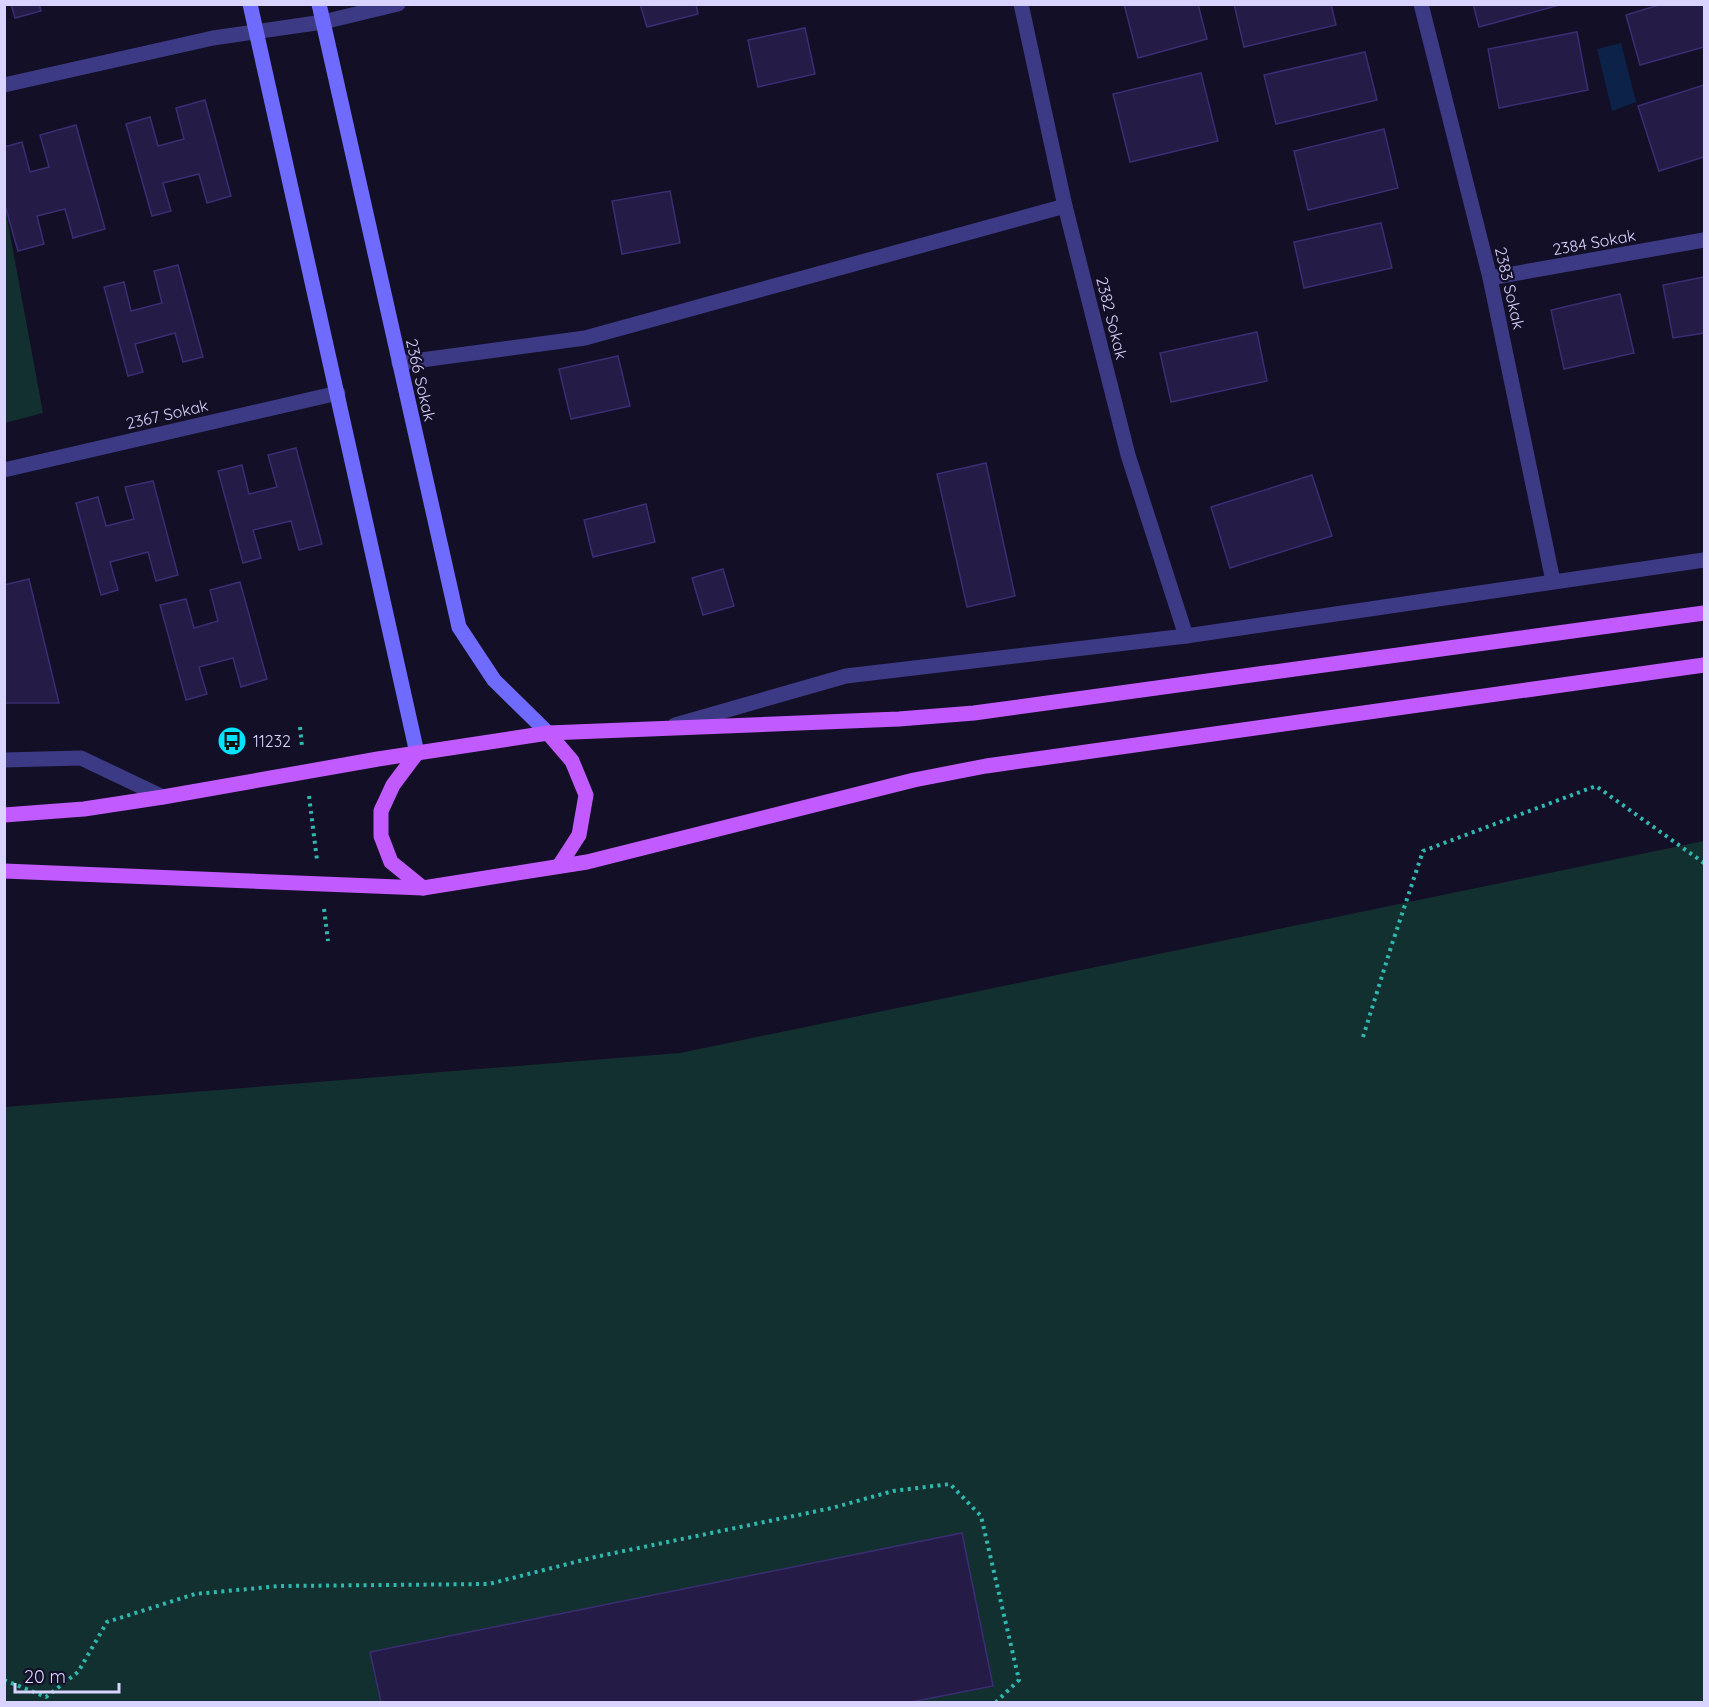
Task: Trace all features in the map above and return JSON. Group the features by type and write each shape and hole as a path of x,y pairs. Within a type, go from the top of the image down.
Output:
{"main road":[{"path":"4,815 84,809 548,733 899,719 974,712 1704,613"},
{"path":"4,871 129,875 321,886 423,888 598,859 914,780 986,766 1704,665"},
{"path":"548,733 572,761 586,795 579,835 559,866"},
{"path":"417,753 393,785 381,811 381,836 391,862 423,888"}],"street":[{"path":"250,4 417,753"},
{"name":"2366 Sokak","path":"319,4 459,627 494,680 548,733"},
{"path":"4,85 213,38 323,22 398,4"},
{"name":"2382 Sokak","path":"1021,4 1065,206 1128,455 1186,636"},
{"name":"2383 Sokak","path":"1421,4 1490,278 1553,581"},
{"path":"399,363 585,338 1065,206"},
{"name":"2384 Sokak","path":"1490,278 1704,240"},
{"name":"2367 Sokak","path":"4,470 338,393"},
{"path":"666,728 846,676 1186,636 1704,560"},
{"path":"4,760 81,758 163,797"}],"path":[{"path":"300,728 328,941"},
{"path":"1364,1037 1423,851 1596,786 1704,862"},
{"path":"4,1680 46,1700 78,1672 107,1622 195,1594 280,1586 489,1584 595,1557 832,1508 893,1491 950,1484 981,1516 1019,1680 996,1702"}],"green space":[{"path":"5,207 43,413 4,423"},
{"path":"1704,841 1704,1702 5,1702 5,1107 680,1053"}],"water":[{"path":"1621,43 1636,102 1612,111 1597,49"}],"building":[{"path":"11,4 39,4 41,11 15,18"},
{"path":"640,4 696,4 698,14 647,27"},
{"path":"1124,4 1198,4 1207,39 1138,58"},
{"path":"1234,4 1331,4 1336,25 1244,47"},
{"path":"1473,4 1563,4 1479,27"},
{"path":"1662,4 1704,4 1704,47 1640,65 1626,15"},
{"path":"805,28 815,74 758,87 748,40"},
{"path":"1577,32 1588,90 1499,108 1488,49"},
{"path":"1365,52 1377,100 1276,124 1264,75"},
{"path":"1201,73 1218,141 1130,162 1113,94"},
{"path":"1704,85 1704,157 1659,171 1638,106"},
{"path":"205,100 231,196 207,203 199,174 163,183 171,211 152,216 126,124 150,117 158,146 184,139 176,108"},
{"path":"76,125 105,229 73,238 65,209 37,216 44,244 18,251 4,202 4,147 22,142 30,172 49,167 40,135"},
{"path":"1384,129 1398,188 1308,210 1294,151"},
{"path":"670,191 680,243 622,254 612,201"},
{"path":"1381,223 1392,268 1304,288 1294,242"},
{"path":"178,265 203,357 183,362 175,333 135,344 143,372 128,376 104,287 124,282 131,311 162,303 154,271"},
{"path":"1704,277 1704,333 1673,338 1663,285"},
{"path":"1620,294 1634,353 1564,369 1551,310"},
{"path":"1257,332 1267,381 1171,402 1160,353"},
{"path":"618,356 630,406 571,419 559,369"},
{"path":"296,448 322,544 299,550 291,521 253,530 261,558 243,563 218,471 242,465 249,494 277,487 268,455"},
{"path":"986,463 1015,596 967,607 937,474"},
{"path":"1312,475 1332,536 1230,568 1211,507"},
{"path":"153,481 178,575 156,581 148,552 110,562 118,590 101,595 76,503 98,497 106,526 134,519 125,487"},
{"path":"646,504 655,542 593,557 584,520"},
{"path":"723,569 734,606 703,615 692,578"},
{"path":"29,579 59,703 4,703 4,585"},
{"path":"240,582 267,679 241,687 233,658 199,667 207,694 186,700 160,605 186,599 194,628 218,621 210,590"},
{"path":"962,1533 993,1686 911,1702 381,1702 370,1652"}],"place":[{"name":"11232","path":"232,741"}]}
